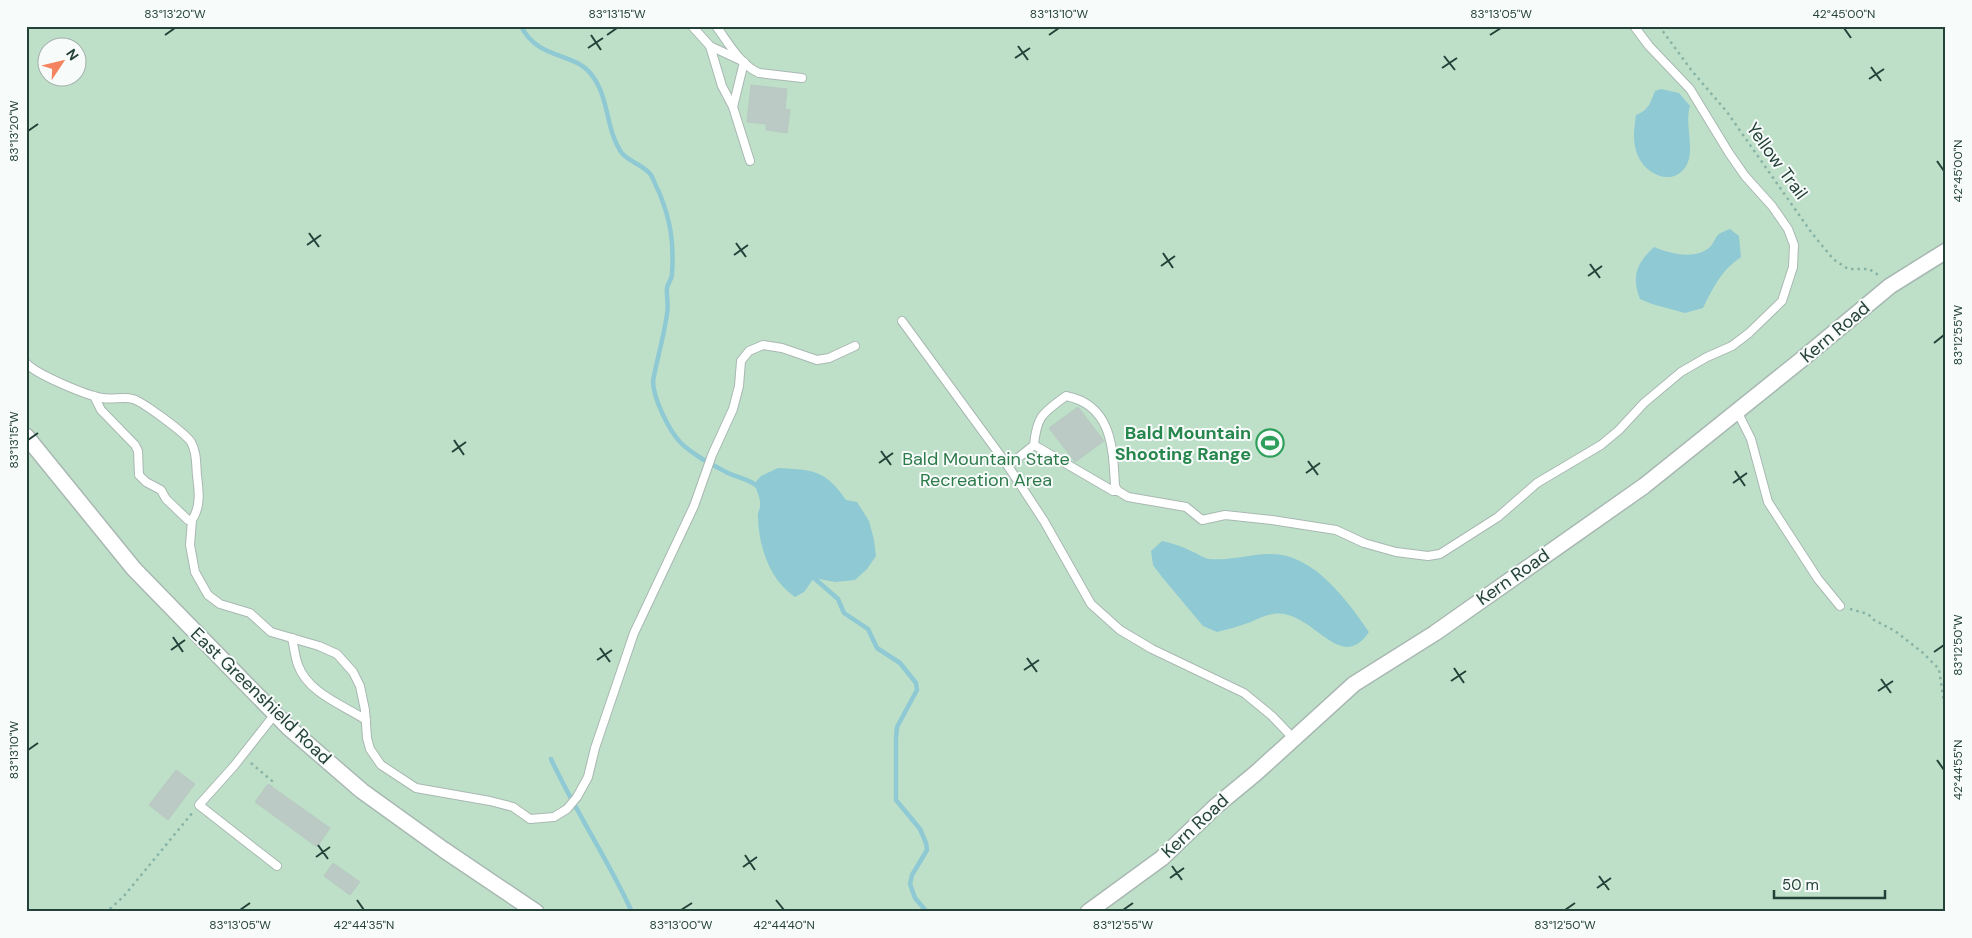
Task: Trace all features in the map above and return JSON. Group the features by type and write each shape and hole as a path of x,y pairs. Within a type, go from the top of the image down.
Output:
{"street":[{"name":"Kern Road","path":"1088,912 1162,858 1216,806 1354,684 1434,633 1644,486 1890,286 1946,251"},
{"name":"East Greenshield Road","path":"26,436 134,570 275,714 362,791 444,850 536,912"}],"lane":[{"path":"692,26 710,46 744,62 759,73 802,78"},
{"path":"716,26 744,62"},
{"path":"1034,445 1128,497 1186,507 1202,520 1225,515 1336,530 1364,543 1396,552 1428,556 1440,554 1498,517 1537,484 1601,445 1619,430 1644,403 1681,372 1707,357 1732,346 1749,333 1782,301 1793,267 1794,244 1788,229 1772,206 1745,176 1690,89 1649,46 1634,26"},
{"path":"710,46 722,86 733,107 750,161"},
{"path":"733,107 744,62"},
{"path":"902,322 1008,466 1044,521 1091,604 1120,630 1152,649 1244,693 1272,716 1294,739"},
{"path":"26,363 36,370 94,396 136,400 182,432 191,442 196,454 199,494 198,513 192,520 190,545 195,572 208,595 220,604 250,613 271,632 320,646 337,654 353,672 360,686 367,738 376,759 381,765 416,788 513,807 530,818 554,817 567,809 577,797 588,777 595,748 634,633 694,506 712,455 733,409 739,386 741,361 749,351 763,345 782,348 818,360 830,358 855,346"},
{"path":"94,396 101,410 135,445 138,451 139,475 146,482 161,490 166,498 188,520 192,520"},
{"path":"1008,466 1034,445 1036,426 1043,413 1066,396 1080,399 1091,406 1105,424 1113,449 1115,486 1118,491"},
{"path":"1737,411 1752,439 1768,502 1818,579 1840,606"},
{"path":"292,638 298,666 309,683 324,695 366,720"},
{"path":"275,714 199,805 277,866"}],"path":[{"name":"Yellow Trail","path":"1659,26 1692,71 1727,112 1811,232 1833,259 1848,269 1869,269 1890,286"},
{"path":"1840,606 1868,614 1874,620 1895,631 1922,652 1939,669 1946,716"},
{"path":"242,755 272,781 272,786"},
{"path":"104,912 124,896 199,805"}],"green space":[{"name":"Bald Mountain State Recreation Area","path":"26,26 1946,26 1946,912 26,912"}],"water":[{"path":"1661,89 1679,93 1690,106 1688,121 1689,160 1681,172 1667,177 1660,176 1647,169 1638,156 1634,141 1636,115 1650,103 1655,91"},
{"path":"1730,229 1739,236 1741,257 1723,273 1703,308 1685,313 1640,299 1636,283 1637,270 1643,259 1654,247 1675,254 1690,255 1704,251 1713,244 1719,234"},
{"path":"778,468 800,469 817,473 831,482 846,500 857,502 869,521 876,556 867,569 855,580 835,582 814,578 804,592 795,597 779,582 768,562 761,541 758,517 760,501 754,484 761,476"},
{"path":"1162,541 1180,546 1209,559 1270,554 1286,556 1301,561 1339,593 1369,632 1358,644 1347,647 1336,644 1301,620 1287,615 1273,614 1217,632 1203,626 1153,565 1151,551"}],"building":[{"path":"751,85 787,89 785,109 790,110 787,133 766,130 766,124 747,122"},
{"path":"1078,407 1104,441 1075,462 1049,428"},
{"path":"176,770 195,784 168,820 149,805"},
{"path":"268,784 330,828 317,847 255,802"},
{"path":"333,863 360,882 350,895 324,876"}],"waterway":[{"path":"521,26 536,45 574,62 591,74 605,103 612,133 621,152 648,171 659,192 671,232 672,274 667,288 668,311 653,381 656,396 667,423 676,438 702,459 757,486"},
{"path":"812,573 814,578 838,599 844,613 868,629 877,648 900,663 916,683 917,690 897,727 896,800 920,829 926,843 927,850 912,875 910,884 915,898 927,912"},
{"path":"551,759 632,912"}],"place":[{"name":"Bald Mountain Shooting Range","path":"1270,443"}]}
